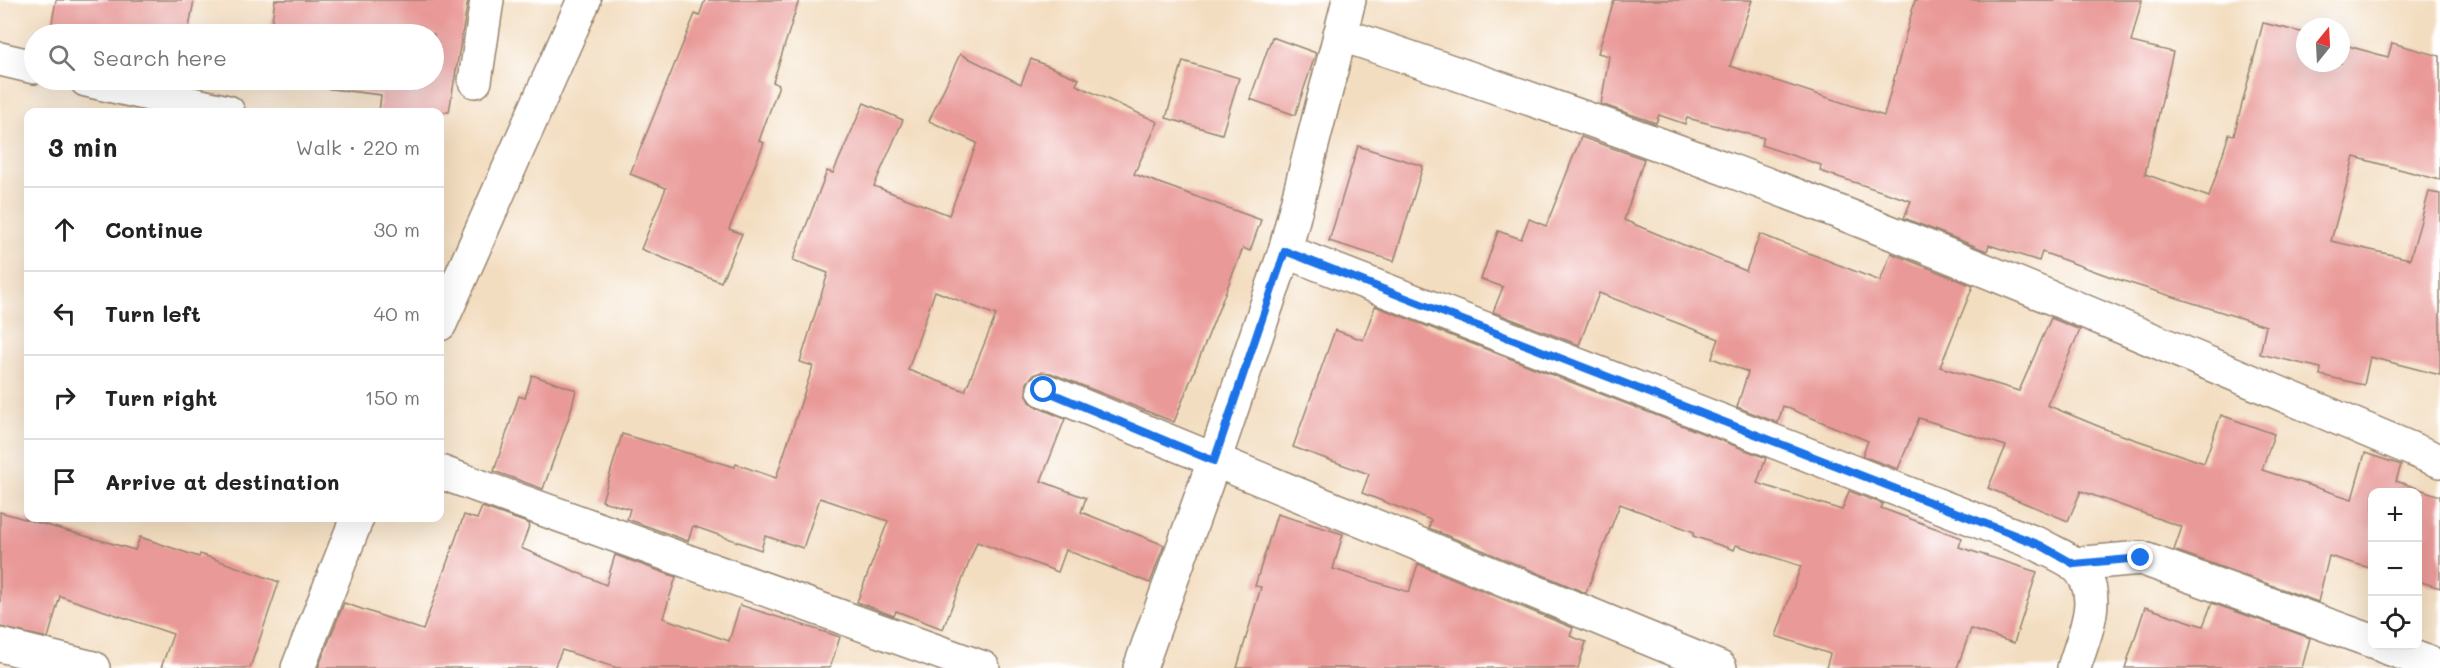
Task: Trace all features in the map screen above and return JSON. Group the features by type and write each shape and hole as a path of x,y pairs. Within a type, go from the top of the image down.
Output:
{"street":[{"path":"475,81 487,0"},
{"path":"444,315 584,0"},
{"path":"1140,668 1214,461 1285,251 1349,0"},
{"path":"1340,34 1572,113 1738,174 1980,268 2440,461"},
{"path":"0,59 24,65"},
{"path":"130,90 210,108"},
{"path":"1285,251 2040,545 2074,564 2090,584 2092,609 2074,668"},
{"path":"1044,390 1720,668"},
{"path":"444,473 983,668"},
{"path":"298,668 355,522"},
{"path":"2074,564 2141,558 2368,640"},
{"path":"0,645 93,668"},
{"path":"2397,650 2440,666"}],"building":[{"path":"56,0 194,0 190,24 52,24"},
{"path":"275,0 468,0 449,112 444,112 444,108 379,108 381,95 340,90 444,90 444,24 271,24"},
{"path":"705,0 799,0 773,82 779,85 759,141 764,143 729,229 742,234 721,282 641,249 666,188 630,174 695,14 699,16"},
{"path":"1614,0 1752,0 1730,66 1884,116 1915,0 2142,0 2131,42 2173,52 2145,174 2209,197 2229,134 2234,135 2263,23 2296,31 2296,72 2350,72 2350,46 2388,57 2392,43 2440,56 2440,180 2354,157 2331,241 2410,259 2429,192 2440,194 2440,375 2370,357 2364,385 2320,375 2321,368 2260,354 2266,326 2114,278 2042,252 2039,261 1989,245 1987,251 1904,218 1911,201 1820,171 1821,165 1761,145 1764,138 1687,118 1685,124 1659,115 1656,123 1601,104 1609,56 1598,53"},
{"path":"1272,37 1316,53 1295,115 1250,99"},
{"path":"960,54 1021,84 1031,59 1079,79 1076,85 1158,122 1134,174 1261,220 1250,251 1243,248 1174,422 1051,373 1041,372 1033,375 1027,383 1026,393 1030,402 1065,419 1041,481 1086,498 1081,512 1164,545 1150,583 1066,550 1058,572 977,542 943,629 896,611 894,616 857,602 888,521 820,498 803,548 765,536 761,550 693,526 688,541 627,519 630,509 602,501 622,434 735,467 736,464 776,478 813,366 800,362 828,273 793,260 827,171 833,173 864,103 903,120 874,186 949,215 977,143 929,121","holes":["935,291 996,315 965,391 908,370"]},
{"path":"1183,61 1239,78 1222,134 1166,118"},
{"path":"1581,137 1644,159 1624,220 1746,271 1760,234 1880,281 1891,253 1973,286 1940,367 2019,391 2051,318 2080,330 2047,405 2110,431 2204,463 2221,415 2274,434 2262,470 2352,499 2365,453 2401,465 2396,481 2417,488 2368,488 2368,568 2329,556 2318,602 2174,550 2182,527 2081,491 2068,521 1988,488 2006,446 1919,418 1898,469 1862,456 1868,441 1783,406 1778,423 1737,407 1748,372 1712,358 1719,339 1599,293 1579,345 1493,312 1503,287 1481,279 1498,231 1521,239 1529,219 1546,226"},
{"path":"1358,146 1423,166 1394,261 1329,241"},
{"path":"1375,306 1766,458 1757,483 1842,510 1849,491 1883,504 1881,508 1962,538 1959,547 2037,572 2014,643 1971,629 1957,668 1826,668 1830,654 1776,636 1801,566 1736,545 1734,550 1693,536 1694,532 1620,504 1586,593 1429,528 1431,520 1362,493 1369,474 1293,447 1335,330 1363,340"},
{"path":"532,375 576,390 570,414 543,489 494,471 519,396 525,398"},
{"path":"2422,490 2440,496 2440,588 2422,582"},
{"path":"482,507 530,524 521,548 606,585 615,555 676,577 663,618 729,641 740,605 840,637 830,668 617,668 562,650 554,668 318,668 344,603 423,630 464,515 477,519"},
{"path":"0,512 24,519 24,522 36,522 135,550 140,537 199,557 200,554 279,582 250,668 161,668 173,634 60,596 48,638 0,627"},
{"path":"1277,514 1343,534 1333,569 1409,592 1418,564 1573,628 1570,636 1586,642 1578,668 1237,668 1261,587 1255,586"},
{"path":"2212,603 2310,638 2302,668 2125,668 2145,607 2203,626"}],"route":[{"path":"1044,390 1214,461 1285,251 2040,545 2074,564 2141,558"}]}
